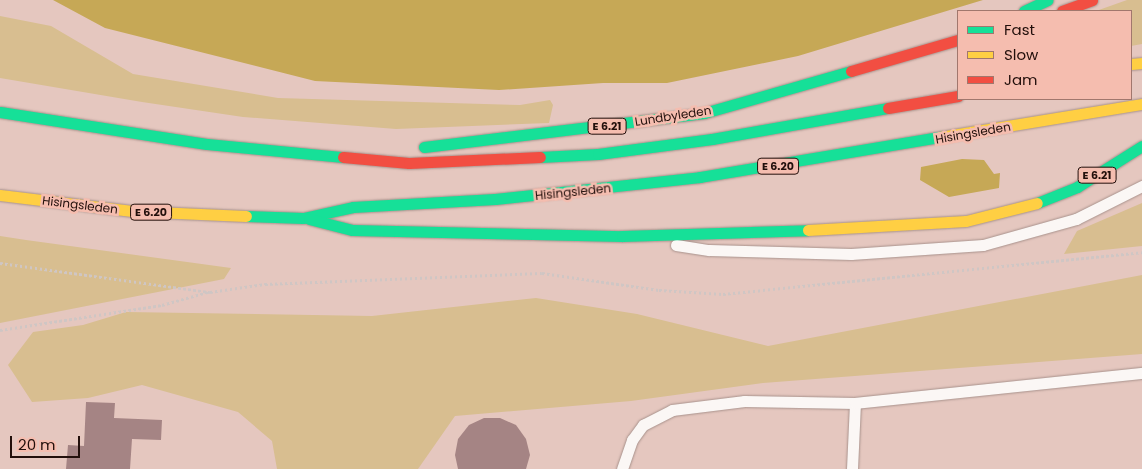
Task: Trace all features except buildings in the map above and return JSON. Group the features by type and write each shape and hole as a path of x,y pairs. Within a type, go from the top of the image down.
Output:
{"highway":[{"path":"1026,10 1048,0"},
{"path":"1065,10 1092,0"},
{"name":"Lundbyleden","path":"351,159 410,149 704,113 957,40"},
{"path":"0,112 188,141 351,159 409,163 598,154 712,139 957,96"},
{"name":"Hisingsleden","path":"0,195 132,211 303,218 353,207 504,199 700,178 1142,104"},
{"name":"E 6.21","path":"303,218 352,230 622,236 692,231 845,230 966,221 1059,195 1142,146"}],"lane":[{"path":"622,236 709,250 923,252 983,244 1044,230 1076,219 1142,186"},
{"path":"622,469 632,440 643,425 672,410 744,402 855,403 1142,373"},
{"path":"852,469 855,403"}],"path":[{"path":"0,330 162,304 210,292 265,284 542,273 659,290 723,294 1142,252"},
{"path":"0,263 210,292"}],"shaded area":[{"path":"53,0 983,0 798,56 667,83 603,83 499,90 315,81 105,28"},
{"path":"1127,0 1142,0 1142,44 1132,46 1132,10 1099,10"},
{"path":"0,16 51,26 133,74 278,98 520,105 550,100 553,105 549,123 396,129 243,117 142,102 0,78"},
{"path":"962,159 984,160 994,174 1000,173 999,188 949,197 920,180 921,167"},
{"path":"1142,203 1142,246 1064,254 1077,231"},
{"path":"0,236 231,268 224,279 0,323"},
{"path":"1142,275 1142,354 763,383 631,401 455,416 418,469 277,469 272,441 238,412 142,385 88,398 32,402 8,365 33,332 83,325 126,312 372,316 536,298 637,314 768,346"}],"traffic: fast":[{"path":"1026,10 1048,0"},
{"path":"424,147 704,113 851,71"},
{"path":"540,157 598,154 712,139 888,108"},
{"path":"0,112 207,144 343,157"},
{"path":"246,216 303,218 353,207 495,199 700,177 940,137"},
{"path":"1037,203 1077,187 1142,146"},
{"path":"309,219 352,230 622,236 808,230"}],"traffic: slow":[{"path":"1132,64 1142,63"},
{"path":"940,137 1142,104"},
{"path":"0,195 132,211 246,216"},
{"path":"808,230 966,221 1037,203"}],"traffic: jam":[{"path":"1065,10 1092,0"},
{"path":"851,71 957,40"},
{"path":"888,108 957,96"},
{"path":"343,157 409,163 540,157"}]}
